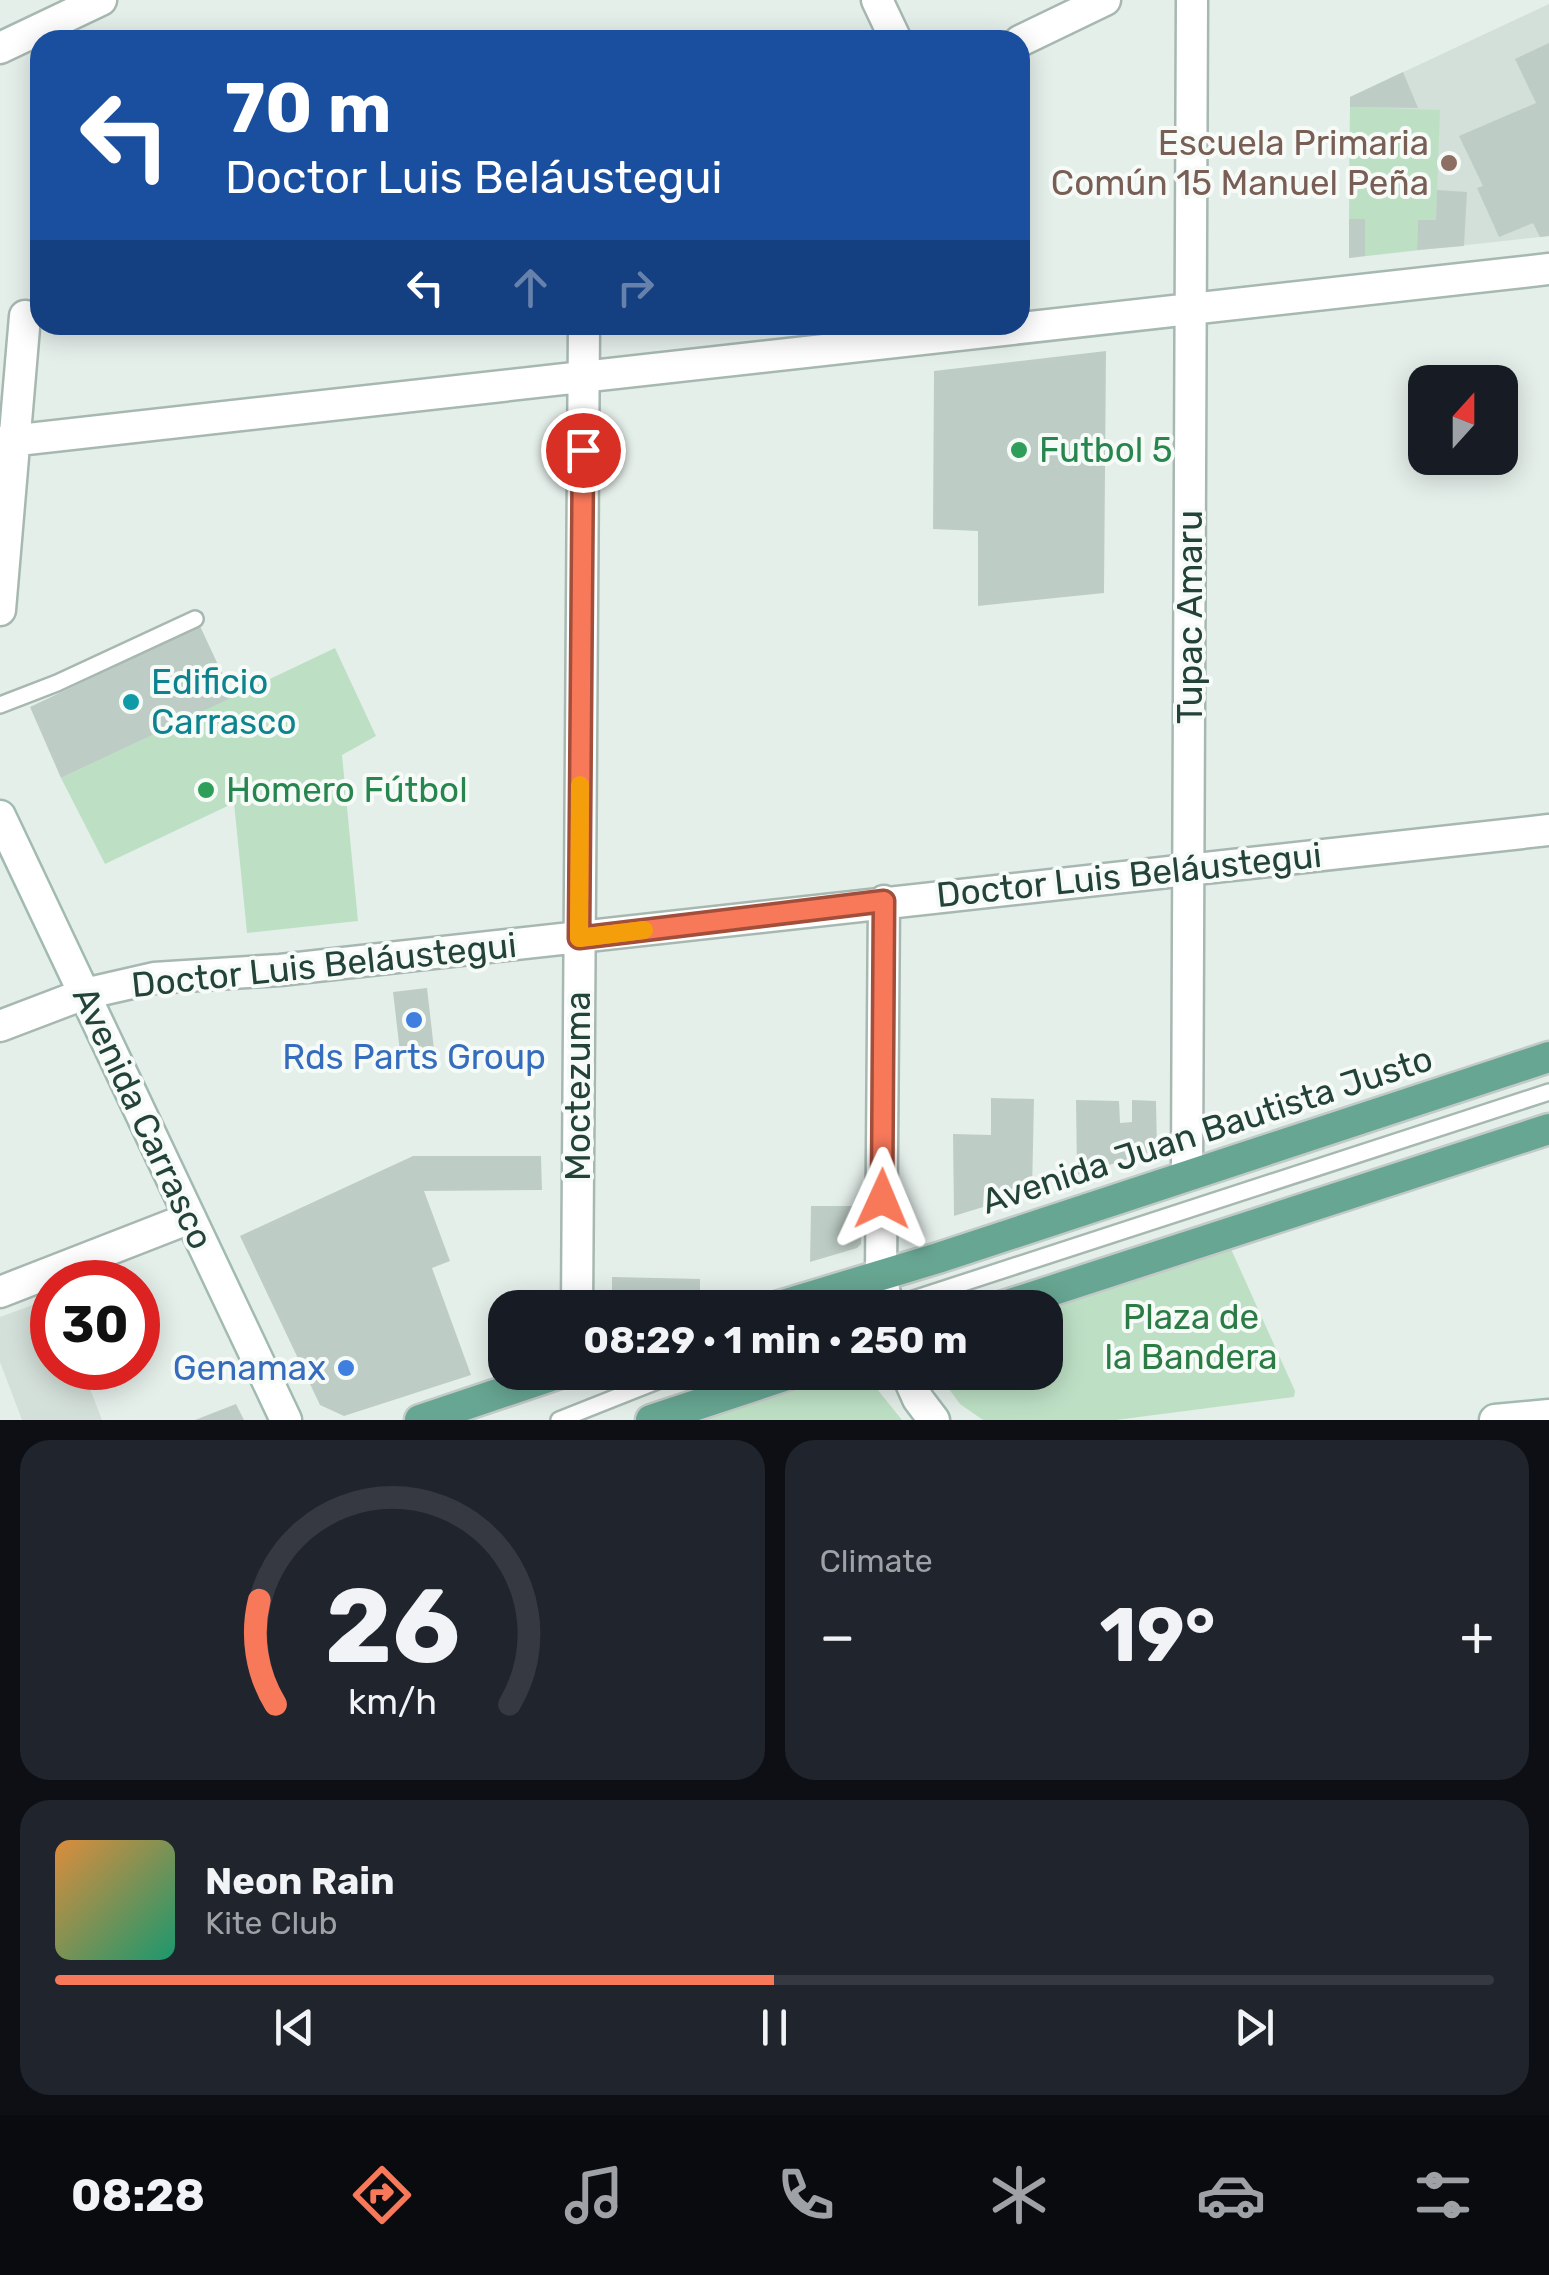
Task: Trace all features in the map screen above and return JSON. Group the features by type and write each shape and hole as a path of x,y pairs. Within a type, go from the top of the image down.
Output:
{"main road":[{"name":"Avenida Juan Bautista Justo","path":"830,1290 1549,1057"},
{"path":"1053,1290 1549,1129"},
{"path":"420,1420 509,1390"},
{"path":"652,1420 742,1390"}],"street":[{"path":"0,48 40,14 101,0"},
{"path":"877,0 891,30"},
{"path":"1030,36 1105,0"},
{"name":"Tupac Amaru","path":"1187,1175 1192,0"},
{"path":"1030,325 1549,269"},
{"path":"0,610 7,441 25,316"},
{"path":"1030,317 1034,325"},
{"name":"Moctezuma","path":"577,1290 584,335"},
{"path":"7,441 944,335"},
{"name":"Avenida Carrasco","path":"0,816 286,1420"},
{"name":"Doctor Luis Beláustegui","path":"0,1026 84,994 154,978 280,970 1549,830"},
{"path":"883,1290 880,1274 884,901"},
{"path":"0,1292 190,1218"},
{"path":"914,1390 934,1420"},
{"path":"1495,1420 1549,1415"}],"lane":[{"path":"0,705 195,618"},
{"path":"939,1290 1549,1092"},
{"path":"1502,1107 1549,1102"},
{"path":"559,1420 635,1390"}],"shaded area":[{"name":"Escuela Primaria Común 15 Manuel Peña","path":"1549,4 1549,236 1349,258 1350,97"},
{"path":"30,1306 30,1390 90,1390 102,1420 22,1420 0,1362 0,1317"}],"green space":[{"path":"1350,107 1440,110 1436,220 1418,220 1417,250 1365,256 1365,220 1349,219"},
{"name":"Homero Fútbol","path":"335,648 376,736 342,755 358,921 247,933 234,803 105,864 61,778"},
{"name":"Plaza de la Bandera","path":"1231,1249 1295,1391 1294,1397 1116,1420 983,1420 960,1404 950,1390 1063,1390 1063,1303"},
{"path":"796,1390 878,1390 902,1420 704,1420"}],"building":[{"path":"1549,43 1549,236 1540,237 1533,223 1499,237 1477,188 1483,186 1459,136 1536,103 1515,59"},
{"path":"1403,72 1418,108 1350,107 1350,97"},
{"path":"1437,190 1467,192 1464,246 1417,250 1418,220 1436,220"},
{"path":"1349,219 1365,219 1365,256 1349,258"},
{"name":"Futbol 5","path":"1106,351 1104,593 978,606 978,531 933,529 934,371"},
{"name":"Edificio Carrasco","path":"200,626 233,697 61,778 30,707"},
{"name":"Rds Parts Group","path":"427,988 434,1049 400,1052 393,992"},
{"path":"991,1098 1034,1099 1032,1192 954,1216 953,1134 991,1135"},
{"path":"1076,1100 1119,1101 1120,1123 1132,1122 1132,1100 1156,1101 1157,1150 1077,1175"},
{"path":"413,1156 541,1156 542,1190 424,1191 450,1261 432,1268 471,1375 344,1416 320,1405 240,1236"},
{"path":"811,1206 862,1206 861,1244 810,1262"},
{"path":"612,1277 700,1279 700,1290 612,1290"},
{"path":"236,1404 244,1420 195,1420"}],"slow traffic":[{"path":"580,785 579,938 644,930"}],"place":[{"name":"Escuela Primaria Común 15 Manuel Peña","path":"1449,163"},
{"name":"Futbol 5","path":"1019,450"},
{"name":"Edificio Carrasco","path":"131,702"},
{"name":"Homero Fútbol","path":"206,790"},
{"name":"Rds Parts Group","path":"414,1020"},
{"name":"Genamax","path":"346,1368"}],"route":[{"path":"583,450 579,938 884,901 882,1199"}]}
